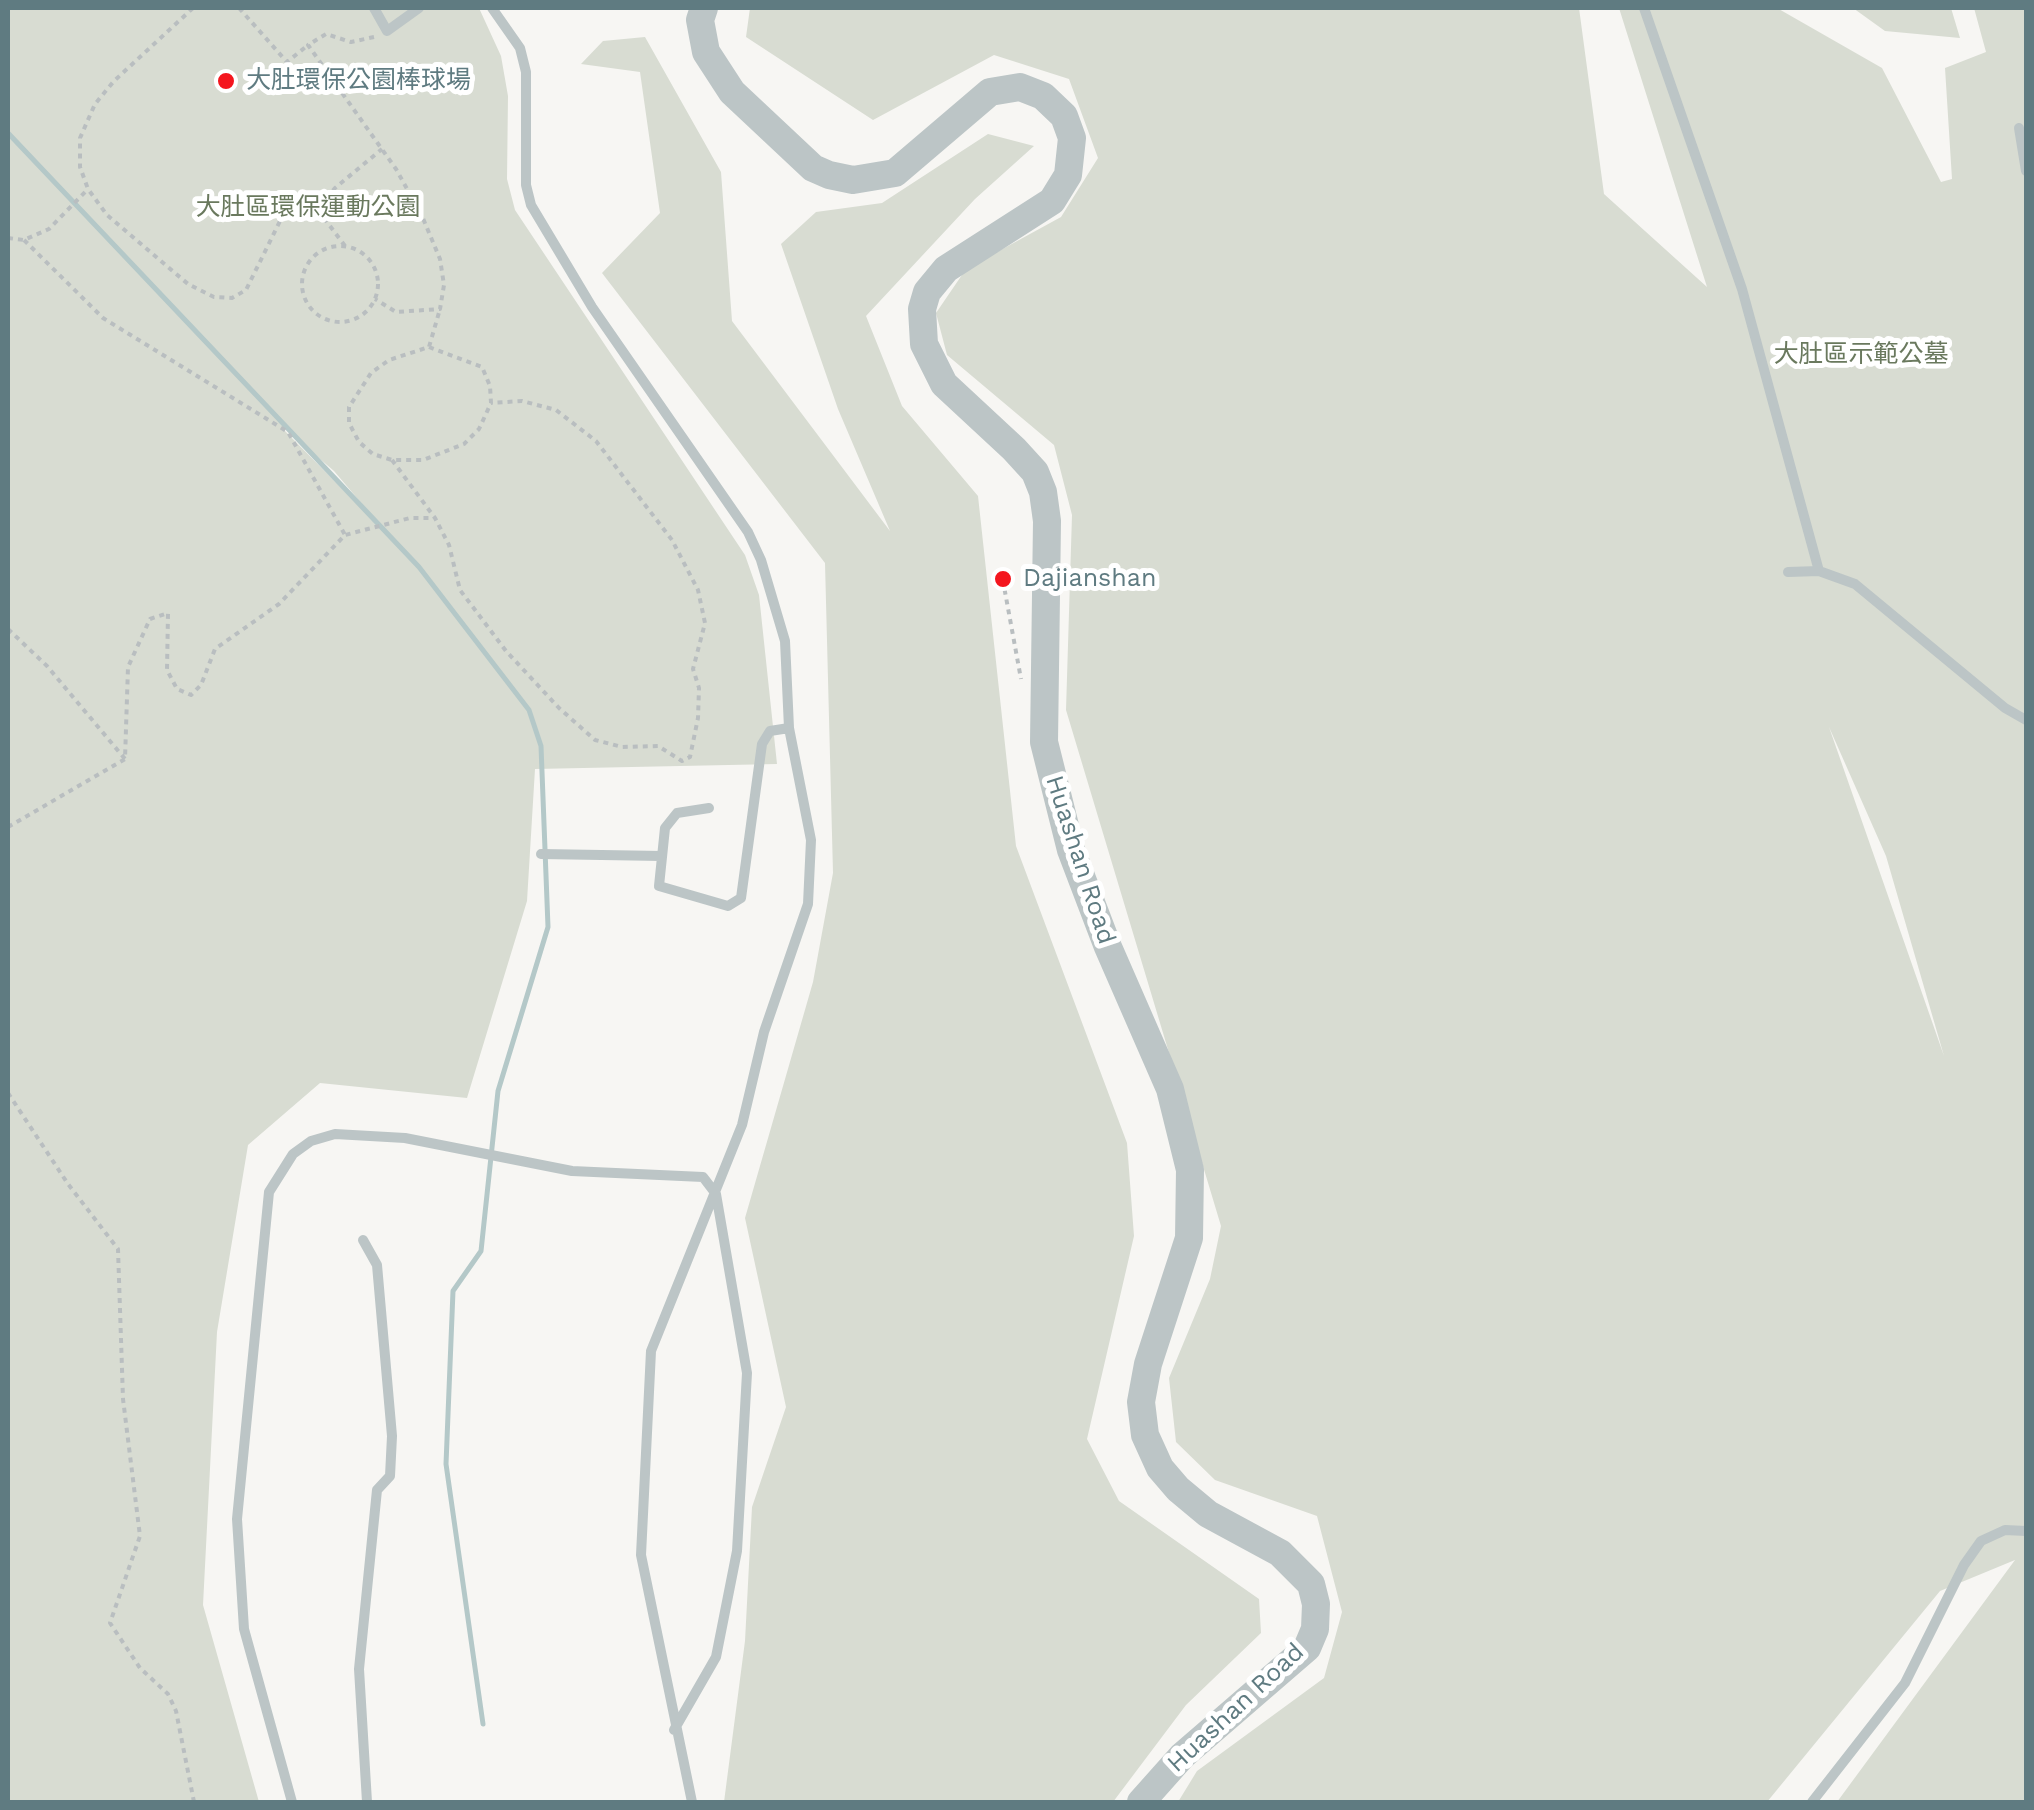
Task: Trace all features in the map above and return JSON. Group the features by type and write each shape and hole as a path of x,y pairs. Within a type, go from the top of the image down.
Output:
{"street":[{"name":"Huashan Road","path":"704,8 700,20 706,52 732,92 813,168 829,174 852,180 896,173 990,92 1020,87 1043,96 1064,116 1072,138 1068,175 1052,201 946,269 928,292 922,309 924,344 944,384 1014,449 1035,472 1043,492 1047,521 1044,742 1071,850 1108,948 1170,1089 1190,1170 1189,1238 1148,1364 1141,1402 1145,1434 1160,1468 1178,1490 1208,1514 1280,1553 1310,1584 1316,1604 1314,1629 1307,1648 1182,1756 1140,1802"}],"lane":[{"path":"374,8 387,31 420,8"},
{"path":"492,8 520,48 526,72 526,185 531,205 592,307 748,532 761,560 785,641 789,728 812,840 808,904 764,1032 742,1126 672,1289 651,1351 641,1556 674,1730 692,1802"},
{"path":"1644,8 1742,290 1819,571"},
{"path":"2019,128 2026,171"},
{"path":"1788,572 1819,571 1855,584 2005,708 2026,720"},
{"path":"709,808 677,813 666,828 659,886 728,906 741,898 762,744 770,731 789,728"},
{"path":"541,854 662,856"},
{"path":"292,1802 244,1630 236,1519 264,1214 274,1178 287,1160 319,1138 353,1134 406,1138 572,1171 703,1177 716,1194 748,1373 737,1552 716,1657 674,1730"},
{"path":"364,1240 377,1265 392,1436 390,1476 377,1490 360,1669 367,1802"},
{"path":"1812,1802 1905,1683 1964,1565 1981,1542 2005,1530 2026,1531"}],"path":[{"path":"192,8 114,80 95,104 80,138 80,167 88,189 107,214 188,284 214,297 232,298 246,290 281,218 318,209 335,188 382,149"},
{"path":"239,8 287,62 326,34 364,42 387,31"},
{"path":"308,45 382,149 422,216 440,259 444,285 429,347"},
{"path":"8,238 24,240 49,229 88,189"},
{"path":"318,209 345,246"},
{"path":"24,240 103,318 288,432 346,535"},
{"path":"345,246 358,250 376,272 375,299 367,311 342,322 328,320 307,303 302,290 309,263 318,253 345,246"},
{"path":"375,299 396,312 440,310"},
{"path":"429,347 482,367 492,404 464,444 423,460 392,460 372,454 359,442 349,422 350,407 371,373 388,360 429,347"},
{"path":"392,460 436,518 448,544 460,590 506,651 585,732 608,745 658,746 682,760 690,757 699,688 692,669 705,623 698,590 672,540 596,441 556,410 522,401 492,404"},
{"path":"124,758 128,666 150,619 168,613 167,670 177,689 191,695 200,685 215,649 279,604 346,535 410,518 436,518"},
{"path":"1001,570 1023,694"},
{"path":"8,629 46,666 124,758"},
{"path":"8,827 124,758"},
{"path":"8,1093 68,1184 118,1249 123,1399 140,1536 110,1623 140,1668 168,1694 176,1711 194,1802"}],"green space":[{"name":"大肚區環保運動公園","path":"8,8 479,8 501,56 508,96 507,179 515,210 745,555 759,595 777,764 535,769 527,901 467,1098 320,1083 248,1145 217,1332 203,1605 259,1802 8,1802","holes":["284,430 334,471 391,538"]},
{"name":"大肚區示範公墓","path":"750,8 1579,8 1604,194 1707,287 1619,8 1777,8 1882,68 1941,182 1952,179 1945,68 1986,52 1974,8 2026,8 2026,1802 1837,1802 2015,1560 1940,1591 1767,1802 1178,1802 1197,1771 1324,1678 1342,1612 1317,1516 1215,1480 1176,1442 1169,1378 1210,1279 1221,1226 1066,710 1072,515 1054,445 947,355 936,313 966,269 1061,217 1098,158 1069,79 994,55 873,120 746,37","holes":["1829,727 1886,856 1944,1056"]},
{"path":"1853,8 1951,8 1960,38 1885,31"},
{"path":"645,37 721,172 732,321 890,531 838,409 781,244 816,212 882,203 988,134 1034,146 975,199 866,316 902,406 978,496 1016,846 1127,1143 1134,1236 1087,1439 1119,1501 1259,1599 1261,1633 1186,1705 1113,1802 724,1802 745,1641 752,1507 786,1407 745,1218 813,982 833,873 825,563 602,273 660,213 640,72 581,64 603,41"}],"waterway":[{"path":"8,133 419,567 529,710 541,746 548,927 498,1091 481,1251 453,1291 446,1464 483,1724"}],"place":[{"name":"大肚環保公園棒球場","path":"226,81"},
{"name":"Dajianshan","path":"1003,579"}]}
